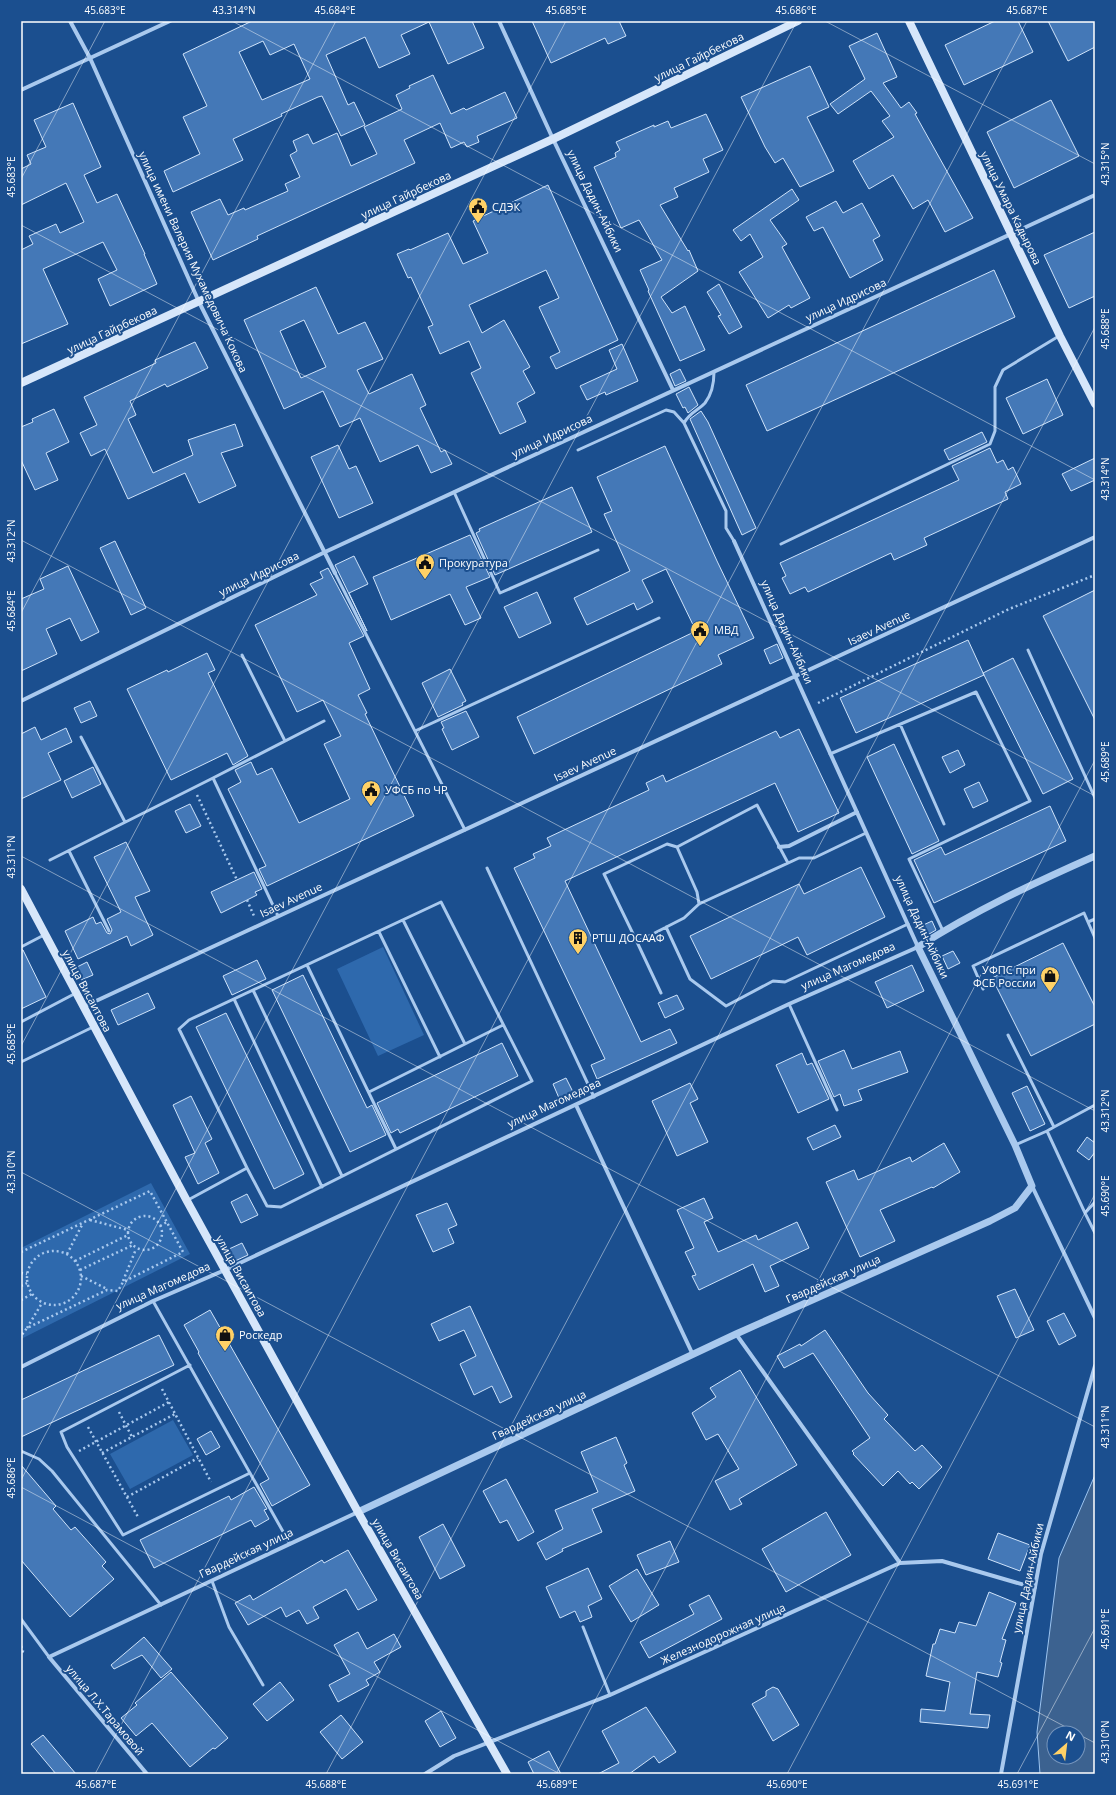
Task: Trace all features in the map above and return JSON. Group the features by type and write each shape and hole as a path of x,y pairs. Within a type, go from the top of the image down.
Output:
{"main road":[{"name":"улица Гайрбекова","path":"21,383 553,139 798,21"},
{"name":"улица Умара Кадырова","path":"909,21 1060,336 1095,404"},
{"name":"улица Висаитова","path":"21,889 44,935 187,1201 358,1512 507,1774"}],"street":[{"name":"улица имени Валерия Мухамедовича Кокова","path":"70,21 90,58 199,302 335,573"},
{"path":"21,90 170,21"},
{"name":"улица Дадин-Айбики","path":"499,21 553,139 674,390"},
{"name":"улица Идрисова","path":"21,701 325,552 1095,195"},
{"name":"Isaev Avenue","path":"83,1007 1095,537"},
{"name":"улица Дадин-Айбики","path":"734,541 918,947 1015,1145 1032,1186 1095,1318"},
{"path":"779,846 788,846 857,812"},
{"name":"улица Магомедова","path":"21,1367 153,1301 225,1270 790,1004 918,947 943,931 1015,892 1095,856"},
{"path":"576,1105 693,1355"},
{"name":"Гвардейская улица","path":"49,1657 736,1334 990,1221 1015,1208 1032,1186"},
{"path":"736,1334 900,1563"},
{"name":"улица Дадин-Айбики","path":"1001,1774 1041,1554 1095,1366"},
{"name":"Железнодорожная улица","path":"424,1774 454,1756 610,1695 900,1563 942,1561 1035,1588"},
{"name":"улица Л.Х.Тарамовой","path":"49,1657 147,1774"}],"lane":[{"path":"781,544 990,444 995,431 994,387 1003,370 1060,336"},
{"path":"684,423 689,414 705,403 714,383 714,372"},
{"path":"578,450 666,410 674,412 684,423 726,511 726,528 734,541"},
{"path":"454,492 500,593 598,550"},
{"path":"335,573 465,830"},
{"path":"415,731 659,618"},
{"path":"1028,650 1095,798"},
{"path":"242,655 285,741"},
{"path":"830,754 976,692 1030,801 909,859 943,931"},
{"path":"50,860 324,721"},
{"path":"900,724 944,824"},
{"path":"81,737 125,822"},
{"path":"213,778 278,916"},
{"path":"661,994 604,874 667,844 677,847 758,805 788,863"},
{"path":"637,942 684,918 699,904 799,858 814,858 866,833"},
{"path":"677,847 697,892 699,904"},
{"path":"69,850 109,931"},
{"path":"487,868 594,1097"},
{"path":"441,902 532,1081 281,1208 267,1206 179,1029 189,1020 379,932 441,902"},
{"path":"983,989 973,966 1084,913 1095,938"},
{"path":"1088,922 1095,919"},
{"path":"403,920 465,1044"},
{"path":"666,927 690,978 726,1006 773,981 785,982 908,924"},
{"path":"379,932 440,1057"},
{"path":"21,946 44,935"},
{"path":"308,965 396,1150"},
{"path":"254,990 342,1176"},
{"path":"21,1022 76,993"},
{"path":"234,999 322,1187"},
{"path":"790,1004 837,1110"},
{"path":"369,1092 503,1025"},
{"path":"21,1062 94,1027"},
{"path":"1008,1035 1054,1127"},
{"path":"1015,1145 1047,1131 1095,1106"},
{"path":"1047,1131 1095,1233"},
{"path":"187,1201 247,1168"},
{"path":"1085,1213 1095,1202"},
{"path":"153,1301 290,1544"},
{"path":"190,1366 61,1432 72,1455 123,1535 250,1473"},
{"path":"21,1451 39,1459 52,1471 161,1605"},
{"path":"212,1581 229,1627 263,1685"},
{"path":"21,1619 49,1657"},
{"path":"583,1627 610,1695"}],"path":[{"path":"809,707 1009,609 1095,575"},
{"path":"193,788 238,880"},
{"path":"247,900 258,926"},
{"path":"21,1252 150,1191 183,1252 123,1282"},
{"path":"148,1216 157,1221 160,1226 162,1230 161,1239 155,1247 146,1251 136,1249 129,1242 128,1230 130,1223 138,1217 148,1216"},
{"path":"90,1220 128,1230"},
{"path":"160,1226 167,1222"},
{"path":"67,1255 83,1223"},
{"path":"75,1261 128,1234"},
{"path":"80,1270 133,1245"},
{"path":"81,1276 107,1290 118,1291 136,1249"},
{"path":"51,1251 61,1252 75,1261 80,1270 81,1282 77,1292 71,1300 62,1304 52,1305 42,1303 32,1294 27,1283 27,1274 28,1268 33,1260 41,1254 51,1251"},
{"path":"21,1272 27,1274"},
{"path":"21,1286 27,1283"},
{"path":"27,1328 107,1290"},
{"path":"21,1300 32,1294"},
{"path":"21,1336 42,1303"},
{"path":"158,1382 215,1490"},
{"path":"72,1455 169,1402"},
{"path":"115,1404 132,1437"},
{"path":"102,1453 175,1414"},
{"path":"84,1420 143,1525"},
{"path":"127,1497 198,1458"},
{"path":"21,1646 23,1651 21,1654"}],"shaded area":[{"path":"383,947 424,1035 378,1056 337,969"},
{"path":"151,1183 190,1254 21,1339 21,1248"},
{"path":"173,1420 193,1455 130,1489 110,1454"},
{"path":"1095,1475 1095,1774 1040,1774 1037,1732 1059,1558"}],"building":[{"path":"252,21 472,21 484,48 448,64 429,22 401,35 410,54 379,68 365,37 326,55 348,105 354,102 365,125 341,136 322,96 318,97 233,139 243,160 173,192 164,171 200,154 183,117 207,106 183,54","holes":["263,41 270,55 294,44 310,79 262,100 239,52"]},
{"path":"532,21 619,21 626,36 608,44 605,38 551,63"},
{"path":"995,21 1018,21 1033,52 964,85 945,45"},
{"path":"1048,21 1095,21 1095,47 1068,61"},
{"path":"877,33 897,77 883,83 901,108 909,102 917,113 915,114 973,218 945,232 928,200 913,209 893,175 869,189 853,161 894,137 882,121 890,116 871,91 838,114 830,104 865,79 849,46"},
{"path":"810,66 829,107 807,117 834,171 800,187 783,158 775,163 765,147 741,97"},
{"path":"433,75 451,114 464,108 466,110 505,92 517,118 477,136 479,142 467,147 464,142 451,148 440,123 404,140 415,163 257,236 258,239 213,260 191,212 220,199 228,215 244,208 245,210 288,191 285,184 300,177 290,155 297,151 293,141 308,134 313,144 337,133 351,166 377,154 364,127 402,109 396,95 410,88 409,86"},
{"path":"1051,100 1079,156 1014,188 987,132"},
{"path":"73,103 101,167 84,175 97,203 117,194 145,254 157,284 110,306 98,279 117,270 103,242 43,269 68,324 21,344 21,250 33,244 29,236 56,224 60,233 84,222 66,183 21,205 21,169 31,164 27,155 46,147 34,120"},
{"path":"706,114 723,150 703,159 709,172 674,188 678,197 660,205 688,251 689,250 698,271 661,297 672,313 685,306 705,350 680,361 640,270 662,260 639,220 621,228 594,167 616,157 615,153 620,150 616,142 654,125 654,127 668,121 671,128"},
{"path":"548,185 618,340 556,369 550,357 560,352 539,307 559,298 546,270 469,305 482,333 504,320 530,367 523,371 535,393 517,403 526,422 500,434 471,373 481,368 469,341 440,354 428,327 433,325 411,277 408,278 397,254 409,249 410,250 448,233 463,264 488,253 473,221"},
{"path":"792,189 799,200 770,220 787,244 782,247 810,298 791,308 789,305 768,318 739,272 763,257 750,234 741,241 733,230"},
{"path":"836,201 843,213 862,203 880,236 873,240 883,260 850,278 823,227 814,231 806,217"},
{"path":"1095,232 1095,296 1069,308 1044,255"},
{"path":"994,270 1015,317 767,431 746,385"},
{"path":"719,284 742,327 729,334 718,316 721,315 707,292"},
{"path":"316,287 338,334 365,322 383,359 357,370 369,394 412,374 426,405 420,408 441,452 445,450 452,464 431,473 418,445 380,462 360,418 340,427 323,391 284,409 244,320","holes":["304,320 326,367 301,378 280,331"]},
{"path":"195,342 208,368 167,387 165,384 130,401 136,415 128,419 153,473 193,455 188,440 235,424 243,446 221,453 236,486 199,503 185,473 128,499 105,449 91,456 80,433 97,425 84,397 156,363 155,360"},
{"path":"622,344 638,381 606,395 605,392 587,400 580,386 617,369 609,350"},
{"path":"680,369 686,381 675,386 670,374"},
{"path":"1047,379 1063,415 1023,434 1006,398"},
{"path":"689,387 698,405 688,413 685,407 683,408 676,394"},
{"path":"54,409 69,442 46,453 58,480 35,490 21,460 21,427 33,422 32,419"},
{"path":"701,411 708,422 756,528 742,535 690,419"},
{"path":"982,432 987,442 949,460 944,450"},
{"path":"338,445 349,469 356,466 373,503 339,518 311,457"},
{"path":"665,446 754,638 718,655 722,664 534,754 517,717 696,631 666,569 642,580 653,602 637,610 634,603 587,625 574,598 630,571 604,514 612,511 597,477"},
{"path":"990,448 997,463 1003,460 1008,470 1013,467 1021,484 1005,492 1008,499 924,538 927,545 894,560 891,553 808,592 805,587 790,594 782,578 786,576 780,563 959,480 952,466"},
{"path":"1095,458 1095,480 1071,491 1062,474"},
{"path":"572,487 592,532 495,575 476,533 480,531 479,529"},
{"name":"Прокуратура","path":"470,535 490,577 466,587 481,618 465,625 450,594 391,620 373,577"},
{"path":"115,541 146,608 131,615 100,548"},
{"path":"354,556 368,584 349,593 367,631 335,565"},
{"path":"68,566 99,632 81,641 70,618 46,629 57,654 21,671 21,599 44,589 40,579"},
{"path":"328,568 364,636 349,643 370,689 358,695 367,713 365,714 414,816 267,886 259,869 266,866 228,789 241,782 235,770 251,762 257,775 272,768 299,823 350,799 324,744 341,736 323,700 297,712 255,625 317,595 310,584 323,578 320,572"},
{"path":"1095,590 1095,720 1043,616"},
{"path":"537,592 551,623 519,638 504,607"},
{"path":"968,640 984,675 856,733 840,698"},
{"path":"777,644 783,658 770,664 764,650"},
{"path":"207,653 215,670 208,673 248,756 233,765 227,753 171,780 127,689 167,670 168,672"},
{"path":"1013,658 1073,779 1043,794 983,673"},
{"path":"450,669 466,701 462,703 463,705 438,717 422,683"},
{"path":"90,701 97,716 81,723 74,708"},
{"path":"466,711 479,737 452,750 442,729 444,728 441,722"},
{"path":"35,727 41,740 66,728 72,742 48,753 61,780 21,799 21,734"},
{"name":"РТШ ДОСААФ","path":"799,729 839,813 798,832 775,783 565,881 641,1042 670,1029 677,1043 597,1079 591,1065 605,1059 514,868 535,858 533,854 551,846 547,838 649,790 646,783 663,775 666,782 776,731 780,738"},
{"path":"894,744 939,841 912,854 867,757"},
{"path":"958,750 965,765 950,773 942,757"},
{"path":"93,767 101,784 72,798 64,781"},
{"path":"979,782 988,801 973,808 964,789"},
{"path":"190,804 201,826 186,833 175,811"},
{"path":"1050,806 1066,841 934,903 914,860 941,847 945,855"},
{"path":"126,842 150,891 135,897 153,935 131,946 127,936 78,959 65,931 93,917 96,924 101,922 107,933 110,934 112,930 107,919 121,912 94,857"},
{"path":"861,867 885,917 807,955 798,937 711,979 690,936 799,884 804,894"},
{"path":"254,872 262,889 255,892 257,895 221,913 211,892"},
{"path":"932,921 936,930 924,937 919,927"},
{"path":"1063,943 1095,1007 1095,1024 1031,1056 992,978"},
{"path":"21,950 23,950 46,997 21,1009"},
{"path":"953,951 960,963 948,969 942,956"},
{"path":"257,960 266,979 232,995 223,976"},
{"path":"87,962 93,975 81,980 75,968"},
{"path":"912,965 924,991 887,1008 875,982"},
{"path":"303,975 367,1108 372,1105 386,1135 350,1152 272,990"},
{"path":"148,993 155,1008 118,1025 111,1010"},
{"path":"677,995 684,1009 665,1018 658,1003"},
{"path":"226,1013 304,1174 274,1189 196,1027"},
{"path":"502,1043 518,1076 400,1133 398,1129 391,1133 377,1103"},
{"path":"844,1050 852,1069 900,1051 908,1072 858,1090 862,1100 844,1106 840,1094 834,1097 818,1061"},
{"path":"802,1053 807,1065 812,1063 829,1099 798,1113 776,1065"},
{"path":"566,1078 573,1092 559,1098 553,1084"},
{"path":"690,1083 698,1099 690,1103 708,1142 677,1156 652,1101"},
{"path":"1027,1086 1045,1124 1030,1131 1012,1093"},
{"path":"191,1096 212,1139 205,1143 219,1173 198,1184 185,1157 195,1153 173,1105"},
{"path":"835,1125 841,1137 813,1150 807,1138"},
{"path":"1087,1137 1095,1143 1095,1152 1089,1160 1077,1151"},
{"path":"944,1143 960,1172 933,1188 932,1187 880,1210 895,1241 860,1257 826,1182 854,1170 858,1180 910,1157 912,1162"},
{"path":"247,1194 258,1215 241,1223 231,1202"},
{"path":"704,1198 713,1218 704,1222 718,1252 756,1235 758,1240 797,1222 809,1248 770,1266 779,1286 765,1292 753,1264 699,1290 692,1276 696,1275 685,1252 694,1248 677,1210"},
{"path":"447,1203 457,1225 448,1229 454,1243 433,1252 416,1215"},
{"path":"242,1243 248,1255 235,1261 229,1249"},
{"path":"1015,1289 1034,1330 1016,1338 997,1296"},
{"path":"470,1306 512,1397 500,1403 492,1386 474,1395 460,1364 476,1356 464,1330 439,1341 431,1324"},
{"path":"210,1310 310,1485 272,1506 260,1484 269,1479 198,1353 199,1352 184,1325"},
{"path":"1064,1313 1076,1336 1059,1345 1047,1321"},
{"path":"825,1330 868,1393 888,1415 884,1419 915,1451 922,1445 942,1467 919,1489 912,1482 910,1484 898,1471 883,1486 853,1454 854,1453 852,1451 870,1438 813,1353 784,1368 777,1356 800,1344 801,1346"},
{"path":"159,1335 174,1365 21,1437 21,1400"},
{"path":"740,1370 797,1465 739,1499 742,1504 730,1510 715,1481 739,1469 718,1434 706,1440 692,1413 716,1397 710,1388"},
{"path":"211,1431 220,1447 206,1455 197,1439"},
{"path":"616,1437 627,1463 624,1465 635,1491 592,1509 602,1532 562,1549 563,1551 546,1560 537,1543 563,1529 555,1510 598,1492 581,1452"},
{"path":"21,1465 56,1506 53,1509 71,1530 75,1527 106,1562 102,1566 114,1579 70,1617 21,1560"},
{"path":"506,1479 534,1532 518,1541 507,1520 500,1523 483,1491"},
{"path":"254,1487 267,1509 264,1510 269,1519 255,1527 251,1520 154,1568 140,1540 229,1496 231,1500"},
{"path":"826,1512 851,1555 786,1592 762,1549"},
{"path":"443,1524 465,1566 440,1579 419,1537"},
{"path":"998,1533 1030,1545 1020,1571 988,1559"},
{"path":"670,1541 679,1562 646,1575 637,1555"},
{"path":"348,1550 377,1600 358,1610 346,1589 313,1607 319,1618 307,1624 299,1610 286,1617 281,1607 248,1625 235,1603 250,1595 253,1600 322,1560 324,1563"},
{"path":"588,1568 602,1599 588,1606 592,1617 580,1622 575,1611 560,1618 546,1587"},
{"path":"637,1569 659,1605 631,1622 609,1586"},
{"path":"989,1592 1016,1603 1002,1639 1006,1640 1000,1662 1002,1663 998,1677 977,1672 970,1714 990,1715 988,1728 920,1722 921,1709 945,1711 950,1682 926,1676 933,1644 935,1644 940,1629 955,1633 959,1622 976,1626"},
{"path":"709,1595 722,1619 649,1658 640,1642 694,1614 689,1605"},
{"path":"358,1632 367,1649 394,1634 401,1647 374,1662 380,1672 366,1680 369,1685 338,1702 329,1685 350,1674 334,1645"},
{"path":"144,1637 172,1669 161,1678 142,1655 114,1669 111,1665"},
{"path":"171,1672 228,1738 190,1767 152,1723 136,1736 121,1718 137,1705 135,1703"},
{"path":"280,1682 294,1700 267,1721 253,1704"},
{"path":"773,1687 778,1689 799,1725 773,1741 752,1704 766,1696 766,1691"},
{"path":"646,1707 676,1752 659,1763 654,1756 629,1774 598,1774 619,1763 602,1731"},
{"path":"441,1711 456,1738 440,1747 425,1721"},
{"path":"341,1715 363,1742 342,1759 320,1732"},
{"path":"43,1735 76,1774 56,1774 31,1744"},
{"path":"549,1751 561,1774 534,1774 528,1762"}],"place":[{"name":"СДЭК","path":"478,224"},
{"name":"Прокуратура","path":"425,580"},
{"name":"МВД","path":"700,647"},
{"name":"УФСБ по ЧР","path":"371,807"},
{"name":"РТШ ДОСААФ","path":"578,955"},
{"name":"УФПС при ФСБ России","path":"1050,993"},
{"name":"Роскедр","path":"225,1352"}]}
